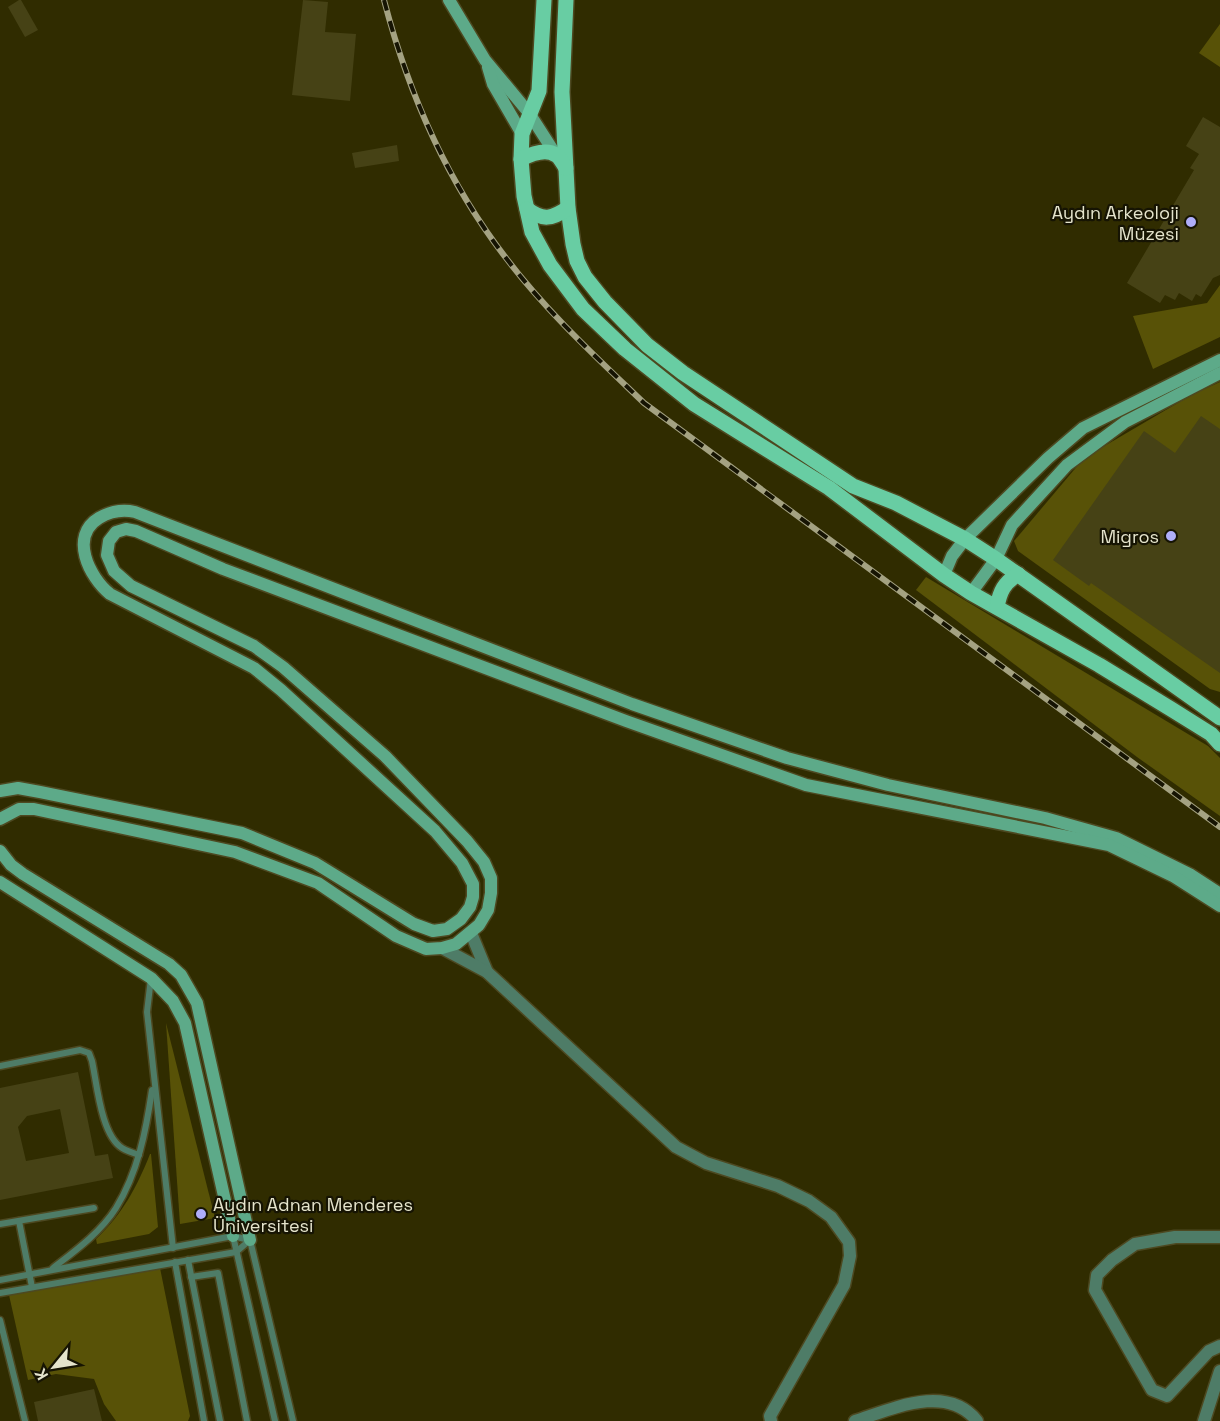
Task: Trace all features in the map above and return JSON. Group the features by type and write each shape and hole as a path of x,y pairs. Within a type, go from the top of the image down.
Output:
{"main road":[{"path":"544,0 539,91 522,134 521,159 527,209 532,232 550,265 583,309 625,349 694,404 830,488 944,575 1171,709 1210,734 1220,744"},
{"path":"566,0 561,161 577,261 585,277 605,302 647,345 683,373 853,486 896,503 965,539 1018,574 1220,718"},
{"path":"521,159 532,153 547,152 561,161"},
{"path":"527,209 538,217 548,218 568,208"},
{"path":"997,607 1000,592 1007,581 1018,574"}],"street":[{"path":"449,0 485,60 529,113 561,161"},
{"path":"485,60 493,84 522,134"},
{"path":"944,575 952,556 965,539 1048,458 1083,428 1220,360"},
{"path":"971,593 996,559 1012,525 1067,465 1125,422 1220,373"},
{"path":"0,791 18,788 242,833 315,863 414,924 433,931 447,929 461,919 470,907 473,897 472,884 462,863 435,831 281,690 254,668 110,594 100,586 93,576 83,549 88,528 104,515 125,510 632,704 787,758 888,785 1045,818 1116,838 1191,875 1220,894"},
{"path":"0,819 19,809 34,809 235,852 318,883 396,936 426,949 456,945 479,925 488,910 491,893 490,878 484,862 384,756 283,667 254,646 131,586 114,571 107,555 109,541 116,532 126,529 136,531 233,573 626,721 806,785 1109,845 1173,876 1220,906"},
{"path":"0,851 17,870 169,964 181,975 197,1003 250,1240"},
{"path":"0,882 151,978 172,1001 184,1023 233,1236"},
{"path":"471,933 487,972"},
{"path":"442,948 487,972 676,1147 706,1163 778,1186 809,1201 831,1217 849,1242 850,1256 844,1285 770,1416 771,1421"},
{"path":"1220,1238 1175,1237 1135,1244 1112,1260 1097,1275 1095,1290 1152,1390 1167,1396 1209,1351 1220,1346"},
{"path":"1204,1421 1220,1371"},
{"path":"855,1421 920,1401 948,1402 970,1411 978,1421"}],"lane":[{"path":"151,978 147,1012 173,1248"},
{"path":"0,1066 80,1050 89,1053 107,1130 118,1145 139,1155"},
{"path":"50,1270 86,1242 116,1209 135,1172 147,1125 154,1081"},
{"path":"0,1224 94,1209"},
{"path":"20,1221 32,1287"},
{"path":"0,1280 233,1236 250,1240"},
{"path":"233,1236 275,1421"},
{"path":"0,1293 236,1252 250,1240"},
{"path":"250,1240 293,1421"},
{"path":"188,1260 220,1421"},
{"path":"175,1262 204,1421"},
{"path":"191,1277 218,1273 247,1421"},
{"path":"0,1320 25,1421"}],"shaded area":[{"path":"1220,24 1220,67 1199,53"},
{"path":"1220,285 1220,337 1153,369 1133,316 1207,303"},
{"path":"1220,382 1220,692 1210,689 1018,551 1014,541 1084,458 1193,394"},
{"path":"926,577 1208,746 1220,758 1220,816 1137,757 916,590"},
{"path":"166,1023 215,1218 180,1224"},
{"path":"150,1154 158,1227 149,1234 97,1244 96,1239 114,1220 128,1200"},
{"path":"160,1268 190,1416 188,1421 116,1421 104,1404 94,1379 56,1374 28,1380 9,1295"}],"building":[{"path":"19,0 38,30 25,37 8,7"},
{"path":"303,0 328,2 325,32 356,34 350,101 292,95"},
{"name":"Aydın Arkeoloji Müzesi","path":"1203,117 1220,127 1220,275 1213,278 1201,297 1196,294 1192,301 1179,293 1175,300 1165,295 1160,303 1127,283 1194,170 1190,168 1199,154 1186,146"},
{"path":"397,145 399,161 355,168 352,153"},
{"path":"1201,416 1220,429 1220,673 1091,583 1089,586 1053,560 1144,431 1175,453"},
{"path":"78,1072 95,1156 108,1154 113,1178 0,1200 0,1088","holes":["60,1109 69,1153 26,1161 18,1127 27,1116"]},
{"path":"94,1389 102,1421 38,1421 34,1402"}],"railway":[{"path":"384,0 405,69 418,102 448,168 466,199 485,229 522,278 590,351 644,403 1220,827"}],"place":[{"name":"Aydın Arkeoloji Müzesi","path":"1191,222"},
{"name":"Migros","path":"1171,536"},
{"name":"Aydın Adnan Menderes Üniversitesi","path":"201,1214"}]}
